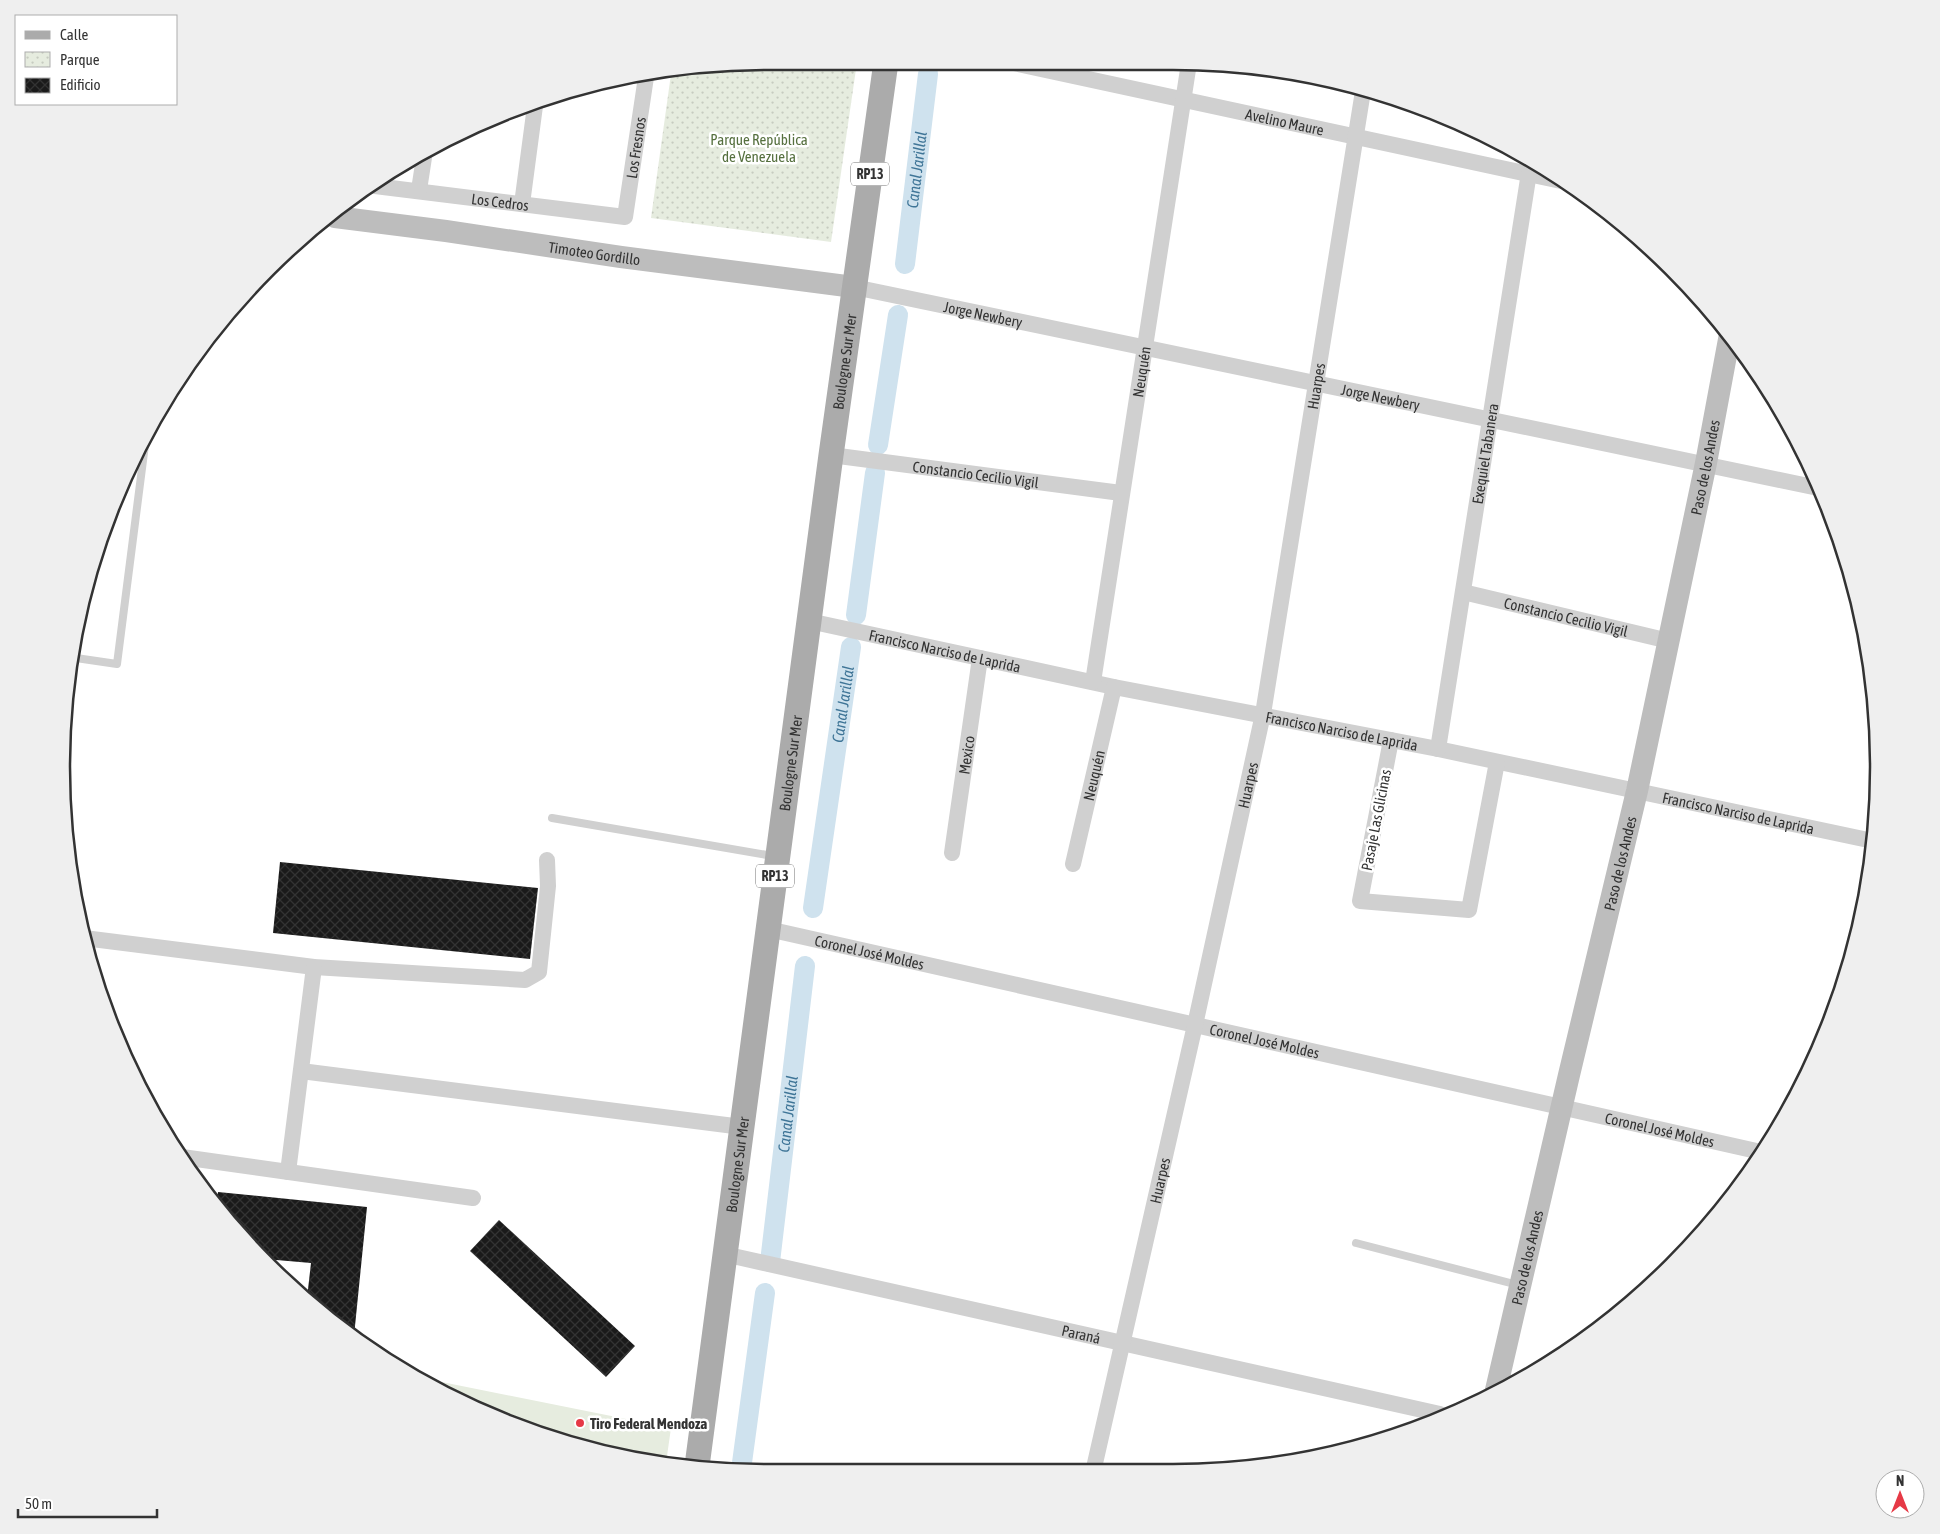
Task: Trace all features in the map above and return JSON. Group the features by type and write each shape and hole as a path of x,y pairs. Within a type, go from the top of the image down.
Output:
{"main road":[{"name":"Boulogne Sur Mer","path":"697,1460 885,70"}],"street":[{"name":"Avelino Maure","path":"1045,70 1356,137 1528,167"},
{"name":"Neuquén","path":"1093,682 1188,70"},
{"name":"Los Fresnos","path":"625,217 645,81"},
{"name":"Huarpes","path":"1095,1464 1195,1025 1263,714 1362,97"},
{"path":"522,204 534,110"},
{"path":"419,190 424,160"},
{"name":"Exequiel Tabanera","path":"1438,749 1530,168"},
{"name":"Los Cedros","path":"381,187 625,217"},
{"name":"Timoteo Gordillo","path":"340,217 621,258 854,287"},
{"name":"Jorge Newbery","path":"854,287 1706,463 1811,486"},
{"name":"Paso de los Andes","path":"1498,1383 1637,791 1706,463 1728,346"},
{"name":"Constancio Cecilio Vigil","path":"832,455 1122,493"},
{"name":"Constancio Cecilio Vigil","path":"1463,592 1669,641"},
{"name":"Francisco Narciso de Laprida","path":"809,621 1114,687 1438,749 1866,840"},
{"name":"Mexico","path":"952,853 980,658"},
{"name":"Neuquén","path":"1073,864 1114,687"},
{"name":"Pasaje Las Glicinas","path":"1391,740 1360,901 1468,910 1497,762"},
{"path":"92,939 314,967 524,980 539,972 548,886 547,860"},
{"name":"Coronel José Moldes","path":"768,929 1755,1151"},
{"path":"288,1172 314,967"},
{"path":"301,1071 742,1127"},
{"path":"190,1158 474,1198"},
{"name":"Paraná","path":"724,1254 1435,1413"}],"lane":[{"path":"79,658 117,664 144,456"},
{"path":"552,818 778,857"},
{"path":"1356,1243 1520,1286"}],"green space":[{"name":"Parque República de Venezuela","path":"856,70 831,242 651,218 671,77 721,71"},
{"name":"Tiro Federal Mendoza","path":"438,1381 671,1428 667,1457 631,1451 543,1427 500,1411"}],"building":[{"path":"280,862 538,888 530,959 273,933"},
{"path":"218,1192 367,1207 355,1329 308,1292 311,1263 274,1260 243,1227 218,1196"},
{"path":"499,1220 635,1346 606,1377 470,1251"}],"waterway":[{"name":"Canal Jarillal","path":"905,264 928,74"},
{"name":"Canal Jarillal","path":"878,445 898,315"},
{"name":"Canal Jarillal","path":"856,615 875,473"},
{"name":"Canal Jarillal","path":"813,908 851,647"},
{"name":"Canal Jarillal","path":"770,1262 805,966"},
{"name":"Canal Jarillal","path":"742,1463 765,1293"}],"place":[{"name":"Tiro Federal Mendoza","path":"580,1423"}]}
